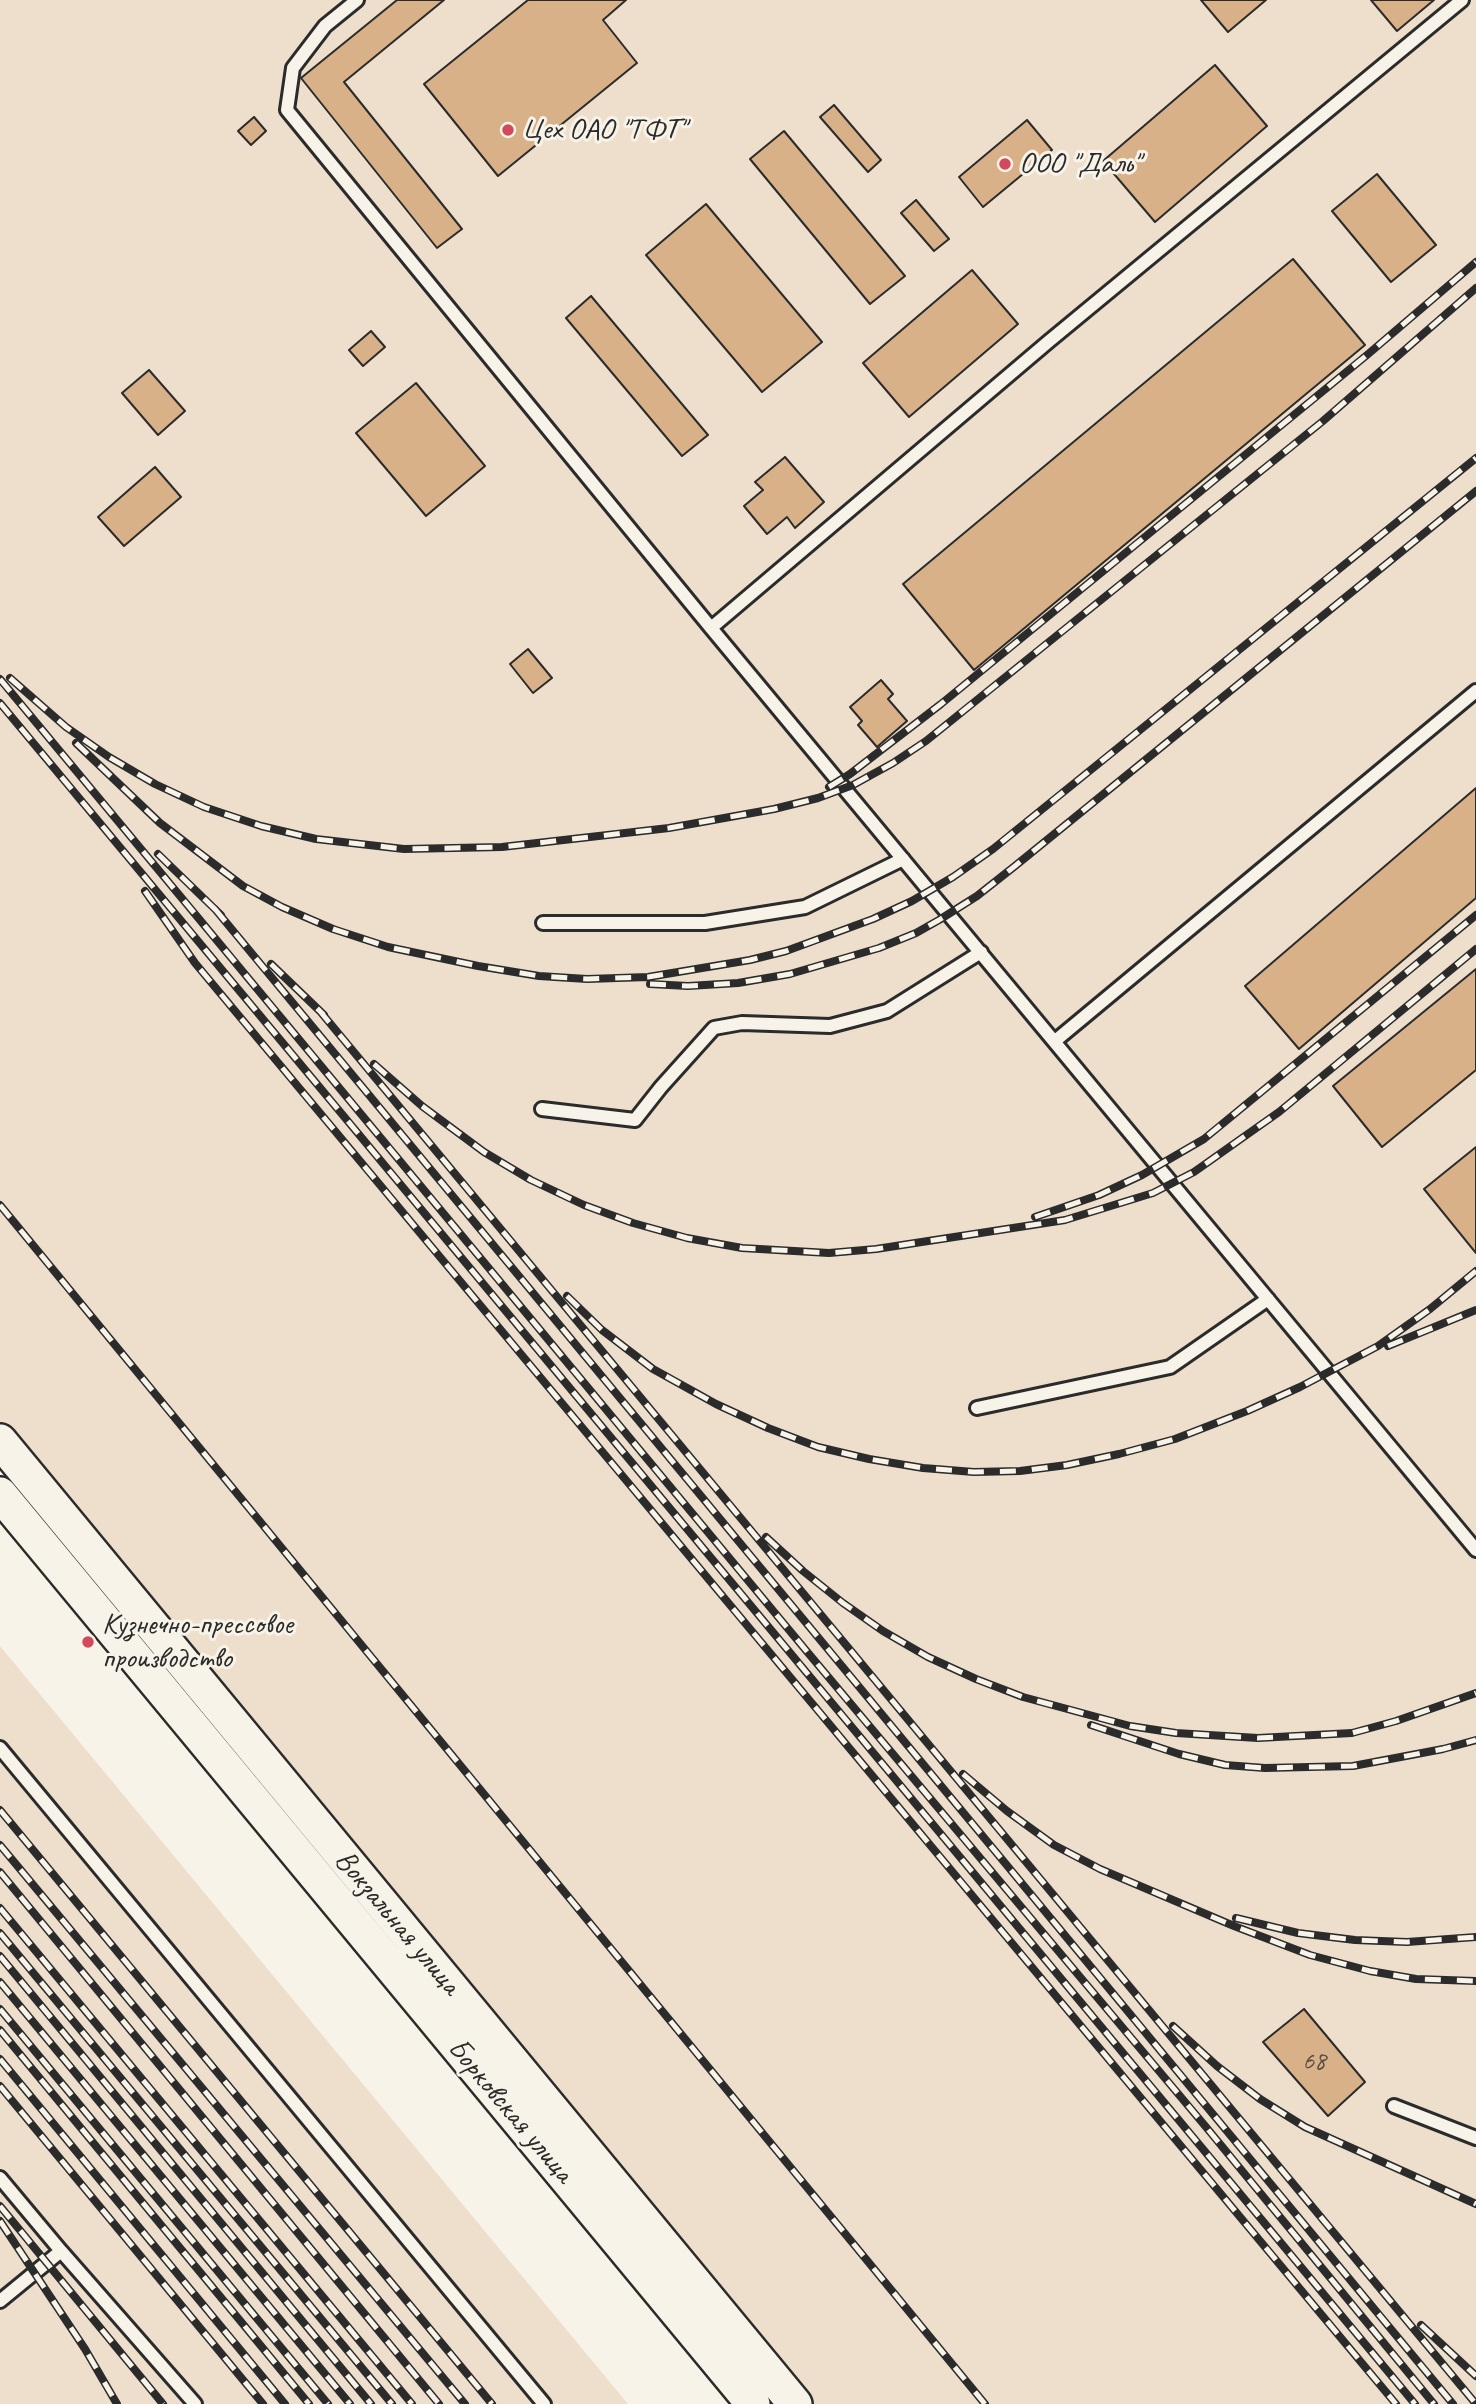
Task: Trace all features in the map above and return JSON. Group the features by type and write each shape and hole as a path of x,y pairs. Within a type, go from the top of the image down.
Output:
{"main road":[{"name":"Вокзальная улица","path":"0,1441 794,2404"},
{"name":"Борковская улица","path":"0,1494 753,2404"}],"lane":[{"path":"357,0 325,26 293,68 287,110 711,628 1476,1550"},
{"path":"711,628 1048,342 1462,0"},
{"path":"1055,1041 1476,691"},
{"path":"543,923 705,923 805,907 903,859"},
{"path":"542,1110 635,1120 714,1028 742,1023 830,1026 887,1012 981,952"},
{"path":"977,1408 1170,1367 1268,1299"},
{"path":"0,1748 544,2404"},
{"path":"1394,2106 1476,2138"},
{"path":"0,2178 195,2404"},
{"path":"0,2301 61,2251"}],"shaded area":[{"path":"0,0 1476,0 1476,2404 803,2404 0,1430"},
{"path":"0,1646 628,2404 0,2404"}],"building":[{"path":"397,0 444,0 344,82 462,229 437,248 301,78"},
{"name":"Цех ОАО \"ТФТ\"","path":"528,0 626,0 603,20 637,63 498,176 424,84"},
{"path":"1201,0 1266,0 1228,32"},
{"path":"1371,0 1434,0 1397,31"},
{"path":"1215,65 1267,126 1155,222 1103,161"},
{"path":"834,105 881,160 868,172 820,117"},
{"path":"254,117 266,131 251,145 238,131"},
{"name":"ООО \"Даль\"","path":"1027,120 1052,150 983,207 959,177"},
{"path":"784,131 905,276 870,304 750,159"},
{"path":"1377,174 1436,245 1391,282 1332,211"},
{"path":"916,200 949,239 934,251 901,213"},
{"path":"706,204 822,342 762,392 646,255"},
{"path":"1293,259 1365,345 974,670 903,584"},
{"path":"972,270 1018,324 909,417 863,363"},
{"path":"591,296 708,435 682,456 566,318"},
{"path":"371,331 385,347 363,366 349,350"},
{"path":"149,370 185,411 158,435 122,393"},
{"path":"416,383 485,466 426,516 356,433"},
{"path":"785,457 824,502 795,528 787,517 767,534 744,506 763,490 755,482"},
{"path":"155,467 181,497 124,546 98,517"},
{"path":"528,649 552,678 533,693 510,664"},
{"path":"881,680 893,694 888,699 907,721 877,747 858,725 862,721 850,707"},
{"path":"1476,788 1476,898 1299,1049 1245,986"},
{"path":"1476,969 1476,1070 1382,1147 1333,1086"},
{"path":"1476,1147 1476,1253 1424,1189"},
{"path":"1304,2009 1365,2082 1328,2116 1263,2042"}],"railway":[{"path":"829,787 941,704 1367,355 1476,262"},
{"path":"10,678 66,727 155,784 204,807 261,826 316,839 404,849 502,847 669,828 818,798 853,785 926,741 1323,421 1476,288"},
{"path":"76,743 160,823 243,886 282,907 333,929 388,947 539,976 587,979 648,977 750,960 786,951 873,919 912,901 953,877 993,849 1476,458"},
{"path":"650,984 688,986 738,983 790,974 879,948 939,920 977,896 1015,866 1476,491"},
{"path":"0,679 1434,2404"},
{"path":"0,703 1415,2404"},
{"path":"158,854 221,915"},
{"path":"145,891 195,963 1396,2404"},
{"path":"215,909 1453,2404"},
{"path":"1035,1217 1099,1195 1142,1175 1204,1139 1476,915"},
{"path":"374,1064 422,1106 484,1152 531,1180 584,1205 633,1223 687,1238 742,1248 829,1253 876,1249 1065,1220 1153,1193 1194,1172 1279,1112 1476,949"},
{"path":"271,964 324,1015"},
{"path":"319,1010 1476,2404"},
{"path":"0,1205 985,2404"},
{"path":"567,1296 602,1330 653,1369 716,1404 768,1428 818,1447 869,1459 923,1468 974,1472 1020,1471 1119,1454 1175,1439 1247,1411 1378,1346 1430,1309 1476,1271"},
{"path":"1388,1346 1476,1310"},
{"path":"766,1537 843,1603 883,1631 928,1657 1023,1697 1130,1726 1176,1733 1258,1738 1352,1733 1476,1693"},
{"path":"1091,1725 1179,1754 1225,1765 1265,1768 1353,1766 1476,1740"},
{"path":"963,1774 1007,1811 1054,1845 1100,1869 1234,1926 1310,1955 1370,1971 1416,1979 1476,1981"},
{"path":"0,1810 492,2404"},
{"path":"0,1845 465,2404"},
{"path":"0,1872 439,2404"},
{"path":"0,1908 412,2404"},
{"path":"1236,1918 1298,1933 1355,1940 1407,1942 1476,1937"},
{"path":"0,1933 392,2404"},
{"path":"0,1956 371,2404"},
{"path":"0,1982 350,2404"},
{"path":"0,2009 328,2404"},
{"path":"1173,2026 1217,2066 1260,2099 1305,2127 1476,2204"},
{"path":"0,2030 309,2404"},
{"path":"0,2059 285,2404"},
{"path":"0,2086 263,2404"},
{"path":"0,2206 163,2404"},
{"path":"0,2221 85,2349 117,2404"},
{"path":"1421,2325 1476,2376"}],"place":[{"name":"Цех ОАО \"ТФТ\"","path":"508,130"},
{"name":"ООО \"Даль\"","path":"1005,164"},
{"name":"Кузнечно-прессовое производство","path":"88,1642"}]}
